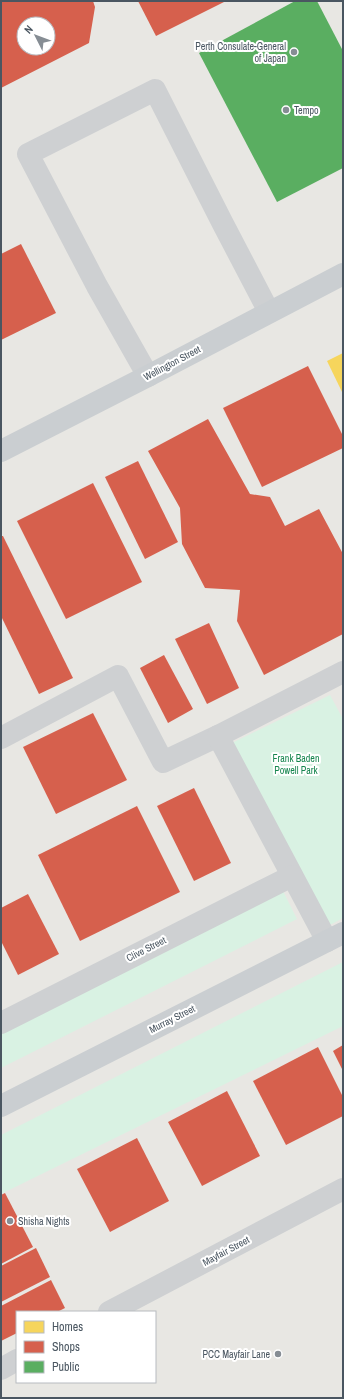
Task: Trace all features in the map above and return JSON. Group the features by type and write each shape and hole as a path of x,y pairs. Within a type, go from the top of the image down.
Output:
{"main road":[{"name":"Wellington Street","path":"1,451 343,274"},
{"name":"Murray Street","path":"1,1106 335,937"}],"street":[{"path":"148,376 97,286 28,154 155,90 269,312"},
{"path":"1,738 118,676 162,762 218,736 343,672"},
{"path":"218,736 292,876 335,937"},
{"name":"Clive Street","path":"1,1023 292,876"},
{"name":"Mayfair Street","path":"111,1311 343,1190"},
{"path":"1,1369 16,1361"}],"shaded area":[{"path":"1,1 343,1 343,1398 1,1398"}],"green space":[{"name":"Frank Baden Powell Park","path":"330,695 343,719 343,918 328,926 232,743"},
{"path":"283,891 297,919 1,1068 1,1032"},
{"path":"343,962 343,1026 1,1194 1,1135"}],"building: Homes":[{"path":"343,353 343,394 327,361"}],"building: Shops":[{"path":"1,1 93,1 95,7 89,43 1,88"},
{"path":"138,1 226,1 156,36"},
{"path":"21,244 56,313 1,340 1,254"},
{"path":"308,366 343,436 343,448 262,487 223,408"},
{"path":"208,419 250,494 270,497 285,526 319,509 343,554 343,634 264,675 237,621 240,590 205,588 182,544 180,508 148,451"},
{"path":"138,461 178,542 145,559 105,477"},
{"path":"93,483 142,582 66,619 17,521"},
{"path":"1,536 3,536 73,678 39,694 1,616"},
{"path":"209,623 239,688 207,704 175,639"},
{"path":"164,655 193,709 168,723 140,668"},
{"path":"93,713 127,780 56,814 23,747"},
{"path":"194,788 231,863 194,881 157,806"},
{"path":"137,806 180,892 80,941 38,855"},
{"path":"28,894 59,954 18,975 1,941 1,908"},
{"path":"343,1045 343,1071 333,1051"},
{"path":"318,1047 343,1097 343,1116 286,1145 253,1081"},
{"path":"227,1091 260,1156 202,1186 168,1122"},
{"path":"137,1138 169,1201 110,1232 77,1169"},
{"name":"Shisha Nights","path":"5,1193 33,1247 1,1264 1,1195"},
{"path":"36,1248 50,1277 1,1302 1,1266"},
{"path":"51,1280 65,1308 59,1311 16,1311 16,1334 1,1341 1,1306"}],"building: Public":[{"name":"Tempo","path":"295,1 317,1 343,51 343,168 277,202 199,53"}],"place":[{"name":"Perth Consulate-General of Japan","path":"294,52"},
{"name":"Tempo","path":"286,110"},
{"name":"Shisha Nights","path":"10,1221"},
{"name":"PCC Mayfair Lane","path":"278,1354"}]}
